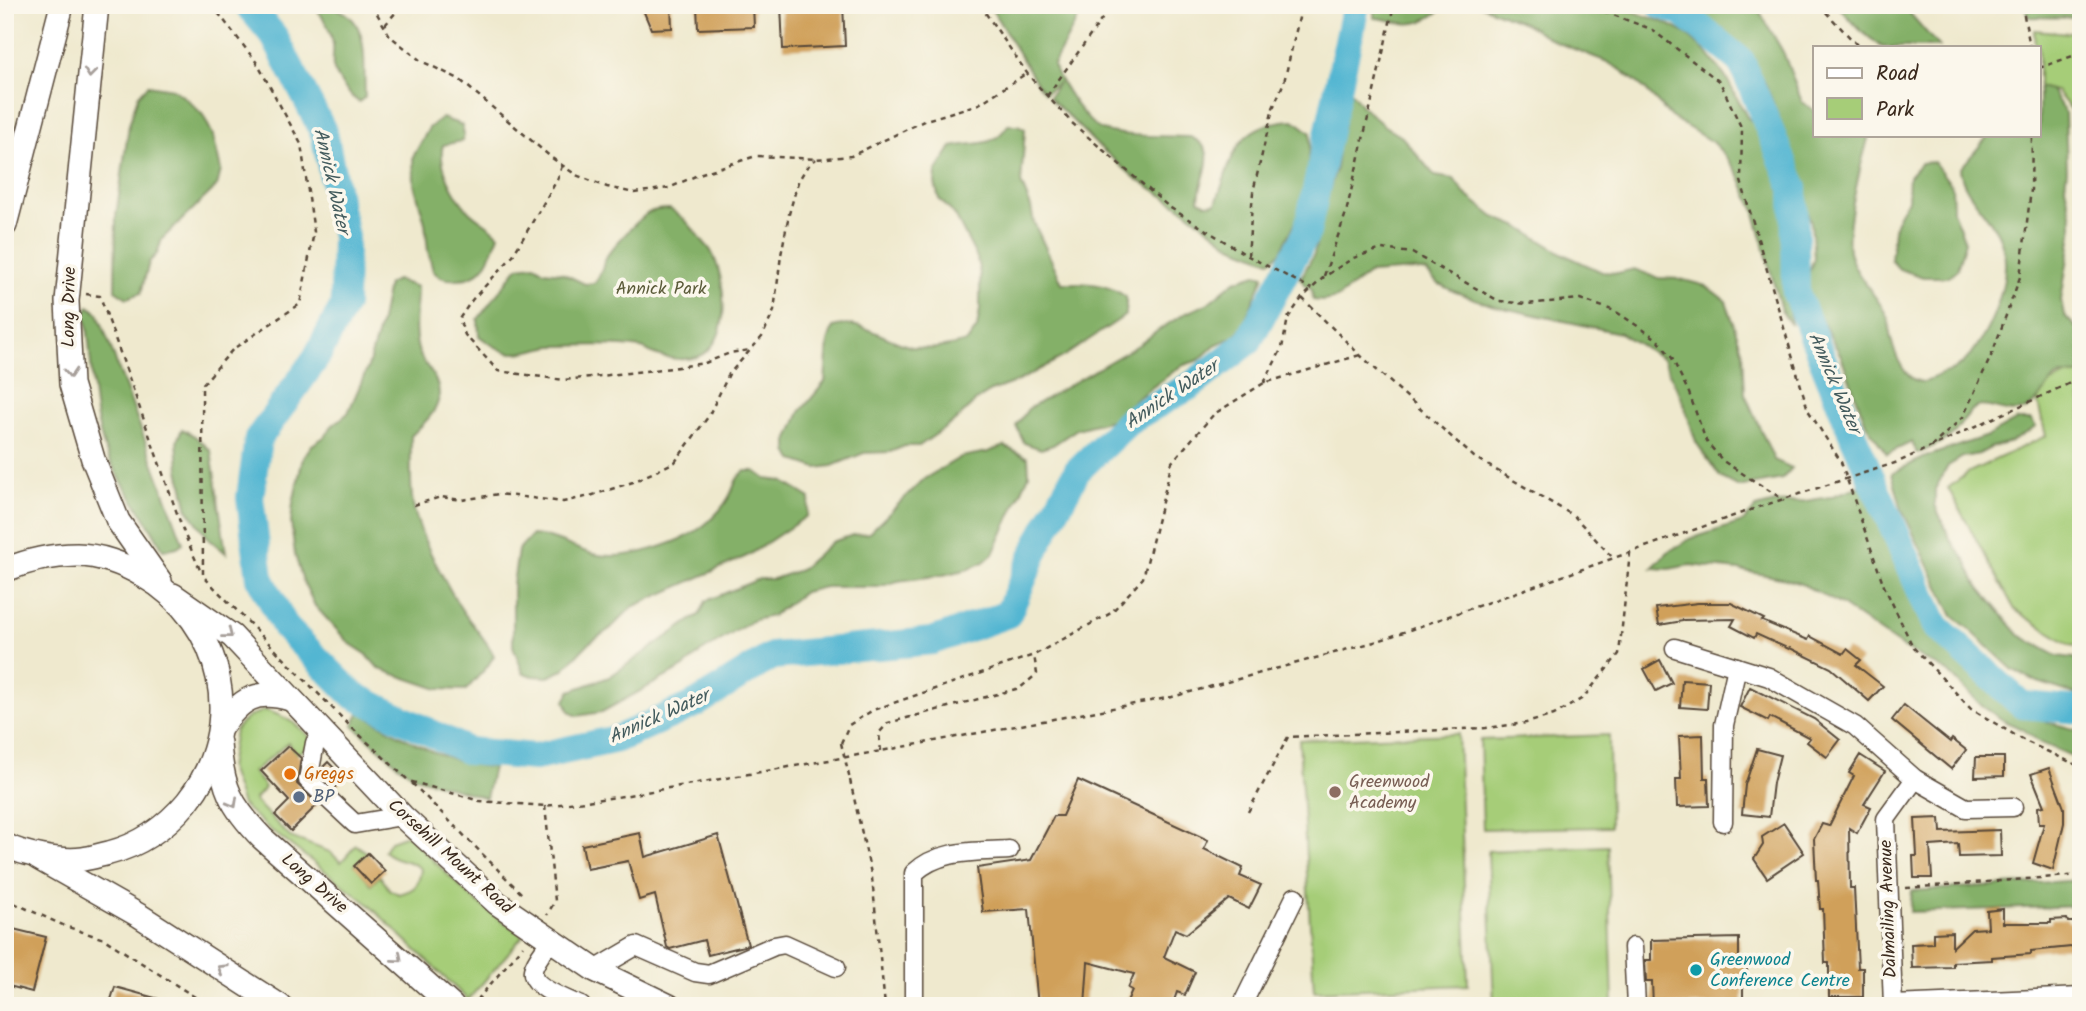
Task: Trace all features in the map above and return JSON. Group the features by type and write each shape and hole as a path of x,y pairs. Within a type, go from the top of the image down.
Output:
{"main road":[{"path":"5,225 62,5"},
{"name":"Long Drive","path":"97,5 66,302 71,384 93,459 118,521 168,591"},
{"path":"5,570 34,558 79,555 124,565 168,591 196,622 213,655 221,690 220,732"},
{"name":"Corsehill Mount Road","path":"168,591 232,636 402,816 497,903 644,1000 669,1006"},
{"path":"32,855 82,859 129,847 171,821 202,783 220,732 235,708 247,699 262,695 277,695 290,699"},
{"name":"Long Drive","path":"220,732 224,782 241,817 444,999"},
{"path":"6,846 32,855 140,916 280,1006"}],"street":[{"path":"1675,648 1769,677 1855,726 1914,779 1966,808 2013,807"},
{"path":"1723,822 1724,725 1737,667"},
{"path":"321,732 315,743 308,780 355,824 402,816"},
{"name":"Dalmailing Avenue","path":"1893,1006 1886,819 1914,779"},
{"path":"914,1006 914,873 925,862 955,853 1009,850"},
{"path":"1245,1006 1245,999 1295,897"},
{"path":"551,940 535,965 535,980 543,987 581,1006"},
{"path":"595,970 636,946 695,972 709,974 774,946 785,944 836,967"},
{"path":"1633,947 1636,1006"},
{"path":"1893,1006 2081,997"}],"path":[{"path":"203,576 202,386 233,349 300,304 314,232 302,144 257,63 212,5"},
{"path":"372,5 390,36 421,61 459,79 562,165 607,187 634,193 669,188 702,173 756,156 816,159 851,156 926,120 979,104 1027,73"},
{"path":"385,25 402,5"},
{"path":"980,5 1027,73 1072,123 1169,207 1248,256 1312,289"},
{"path":"1047,96 1112,5"},
{"path":"1248,256 1253,192 1272,108 1284,82 1302,5"},
{"path":"1324,277 1346,213 1394,5"},
{"path":"1586,5 1651,29 1720,82 1742,129 1743,190 1808,410 1841,462 1884,586 1913,647 1970,709 2025,741 2081,767"},
{"path":"1819,5 1858,46"},
{"path":"2022,5 2030,46"},
{"path":"2040,68 2081,52"},
{"path":"1928,449 1963,417 1992,354 2020,277 2031,190 2032,136"},
{"path":"414,505 441,497 463,500 499,494 563,502 633,482 675,462 708,417 729,374 761,337 774,311 789,214 798,182 806,168 816,159"},
{"path":"562,165 557,180 512,257 472,300 459,319 465,335 498,371 564,380 705,363 730,353 750,350"},
{"path":"1264,383 1283,348 1288,318 1302,298 1324,277 1353,258 1382,249 1412,253 1499,301 1527,304 1580,299 1615,312 1657,339 1672,358 1689,393 1706,441 1723,461 1785,500"},
{"path":"86,294 100,296 184,533 203,576 348,724 410,781 525,898"},
{"path":"1302,298 1360,355 1474,457 1574,516 1614,559"},
{"path":"885,1006 872,878 841,743 849,725 873,710 1034,655 1111,613 1143,578 1172,462 1214,414 1264,383 1360,355"},
{"path":"410,781 480,801 545,806 617,797 1172,697 1378,641 1847,480 1928,449 2081,378"},
{"path":"1248,812 1288,737 1486,728 1526,723 1554,715 1583,698 1619,654 1630,553"},
{"path":"881,751 879,733 888,723 1020,688 1037,674 1034,655"},
{"path":"1889,890 2081,875"},
{"path":"5,899 65,926 104,939 209,1006"}],"green space":[{"path":"313,5 332,7 346,13 361,35 365,97 359,102 347,91 335,71 330,34"},
{"path":"989,5 1085,5 1053,65 1067,91 1088,119 1102,130 1133,135 1190,137 1200,142 1205,149 1207,165 1199,200 1207,204 1216,203 1232,157 1247,135 1274,123 1294,120 1311,133 1306,195 1280,253 1270,261 1232,246 1182,208 1135,178 1049,97 1058,83 1045,93 1038,85"},
{"path":"1377,5 1446,5 1426,19 1409,24 1374,18"},
{"path":"1480,5 1614,5 1666,23 1685,33 1707,53 1727,79 1747,117 1764,132 1786,209 1792,262 1788,297 1791,325 1781,310 1754,209 1738,173 1721,151 1712,142 1671,117 1644,88 1621,70"},
{"path":"1682,5 1756,5 1783,52 1802,102 1813,110 1813,136 1869,136 1851,214 1850,255 1858,273 1885,311 1898,360 1910,377 1922,382 1954,370 1975,349 1993,317 2003,282 2005,266 2000,239 1968,190 1960,169 1988,136 2040,136 2040,87 2051,90 2065,112 2065,186 2072,218 2072,234 2061,300 2064,315 2081,333 2081,375 2054,379 2038,400 2023,411 1977,407 1951,436 1937,444 1917,454 1912,442 1887,454 1867,426 1841,356 1807,294 1806,280 1814,258 1811,222 1806,208 1806,188 1766,85 1756,67 1723,29"},
{"path":"1837,5 1898,5 1908,11 1938,46 1881,46 1861,31"},
{"path":"2039,5 2081,5 2081,18 2029,17 2025,8"},
{"path":"2034,30 2081,34 2081,183 2078,118 2056,91 2040,90 2040,46 2035,46"},
{"path":"148,85 173,89 203,115 213,135 221,170 217,186 162,239 157,254 149,262 141,293 127,298 115,290 116,216 129,125 138,96"},
{"path":"1349,89 1362,106 1383,125 1402,137 1435,176 1454,179 1464,193 1494,217 1519,227 1565,255 1602,272 1618,273 1634,269 1658,278 1680,279 1706,286 1726,301 1743,353 1745,394 1774,460 1792,468 1782,479 1739,487 1720,477 1696,442 1683,401 1663,359 1620,333 1494,306 1437,283 1427,272 1414,270 1370,273 1337,298 1313,300 1312,289 1305,285 1301,278 1314,254 1336,168"},
{"path":"442,118 462,125 464,135 462,141 443,145 443,161 448,180 469,211 499,235 485,265 467,278 447,279 433,271 425,223 414,184 413,157 429,128"},
{"path":"1008,125 1018,125 1025,129 1021,183 1034,223 1062,283 1095,284 1111,288 1126,297 1126,315 1063,357 1018,381 991,391 919,446 905,446 890,452 864,453 832,466 817,468 793,460 788,451 788,441 800,412 825,382 828,342 833,327 854,325 902,344 926,348 967,342 977,328 980,275 977,258 955,215 939,199 935,183 936,172 952,147 990,141"},
{"path":"1934,162 1952,186 1953,211 1965,241 1957,270 1949,277 1923,277 1899,269 1891,260 1894,229 1908,200 1909,176 1921,163"},
{"name":"Annick Park","path":"670,209 687,222 710,249 720,277 723,293 722,324 709,350 697,357 681,359 659,356 642,348 608,345 554,346 512,353 479,336 478,319 518,267 535,265 544,271 562,273 585,284 594,283 609,254 644,216"},
{"path":"1256,274 1264,276 1243,325 1235,336 1215,345 1199,360 1181,366 1135,400 1115,419 1077,429 1053,445 1041,449 1024,443 1016,426 1028,409 1140,344 1184,314 1207,304 1235,281"},
{"path":"396,280 417,287 417,345 439,390 439,398 433,412 411,436 414,510 423,537 444,578 461,609 494,656 466,690 438,689 379,669 366,654 349,643 315,606 295,555 291,522 303,458 312,445 348,413 368,367 388,284"},
{"path":"89,306 98,313 183,543 177,547 163,550 106,452 94,401 85,314"},
{"path":"2081,369 2081,647 2070,645 2015,610 1948,488 1969,472 2046,436 2035,391"},
{"path":"2017,420 2031,420 2036,427 2011,442 1963,457 1948,466 1935,489 1935,505 1951,541 1966,561 1976,583 2019,635 2057,656 2081,659 2081,696 2035,681 2013,670 1953,616 1902,510 1892,473 1928,456 1990,435"},
{"path":"182,429 195,436 211,451 226,553 209,539 188,510 179,470 177,441"},
{"path":"1004,446 1028,458 1029,475 993,554 984,562 965,570 878,587 825,587 804,592 772,616 754,620 700,653 684,667 602,712 577,716 570,712 565,701 570,691 609,677 700,614 706,601 759,579 773,579 800,570 832,542 869,533 924,479 961,457"},
{"path":"745,471 755,471 766,479 782,481 810,498 807,516 747,556 632,607 610,629 589,643 563,670 548,677 523,673 513,646 513,584 518,550 532,535 606,556 654,549 685,537 708,522 725,504 737,480"},
{"path":"1868,483 1898,563 1940,643 1971,675 2005,704 2051,723 2081,731 2081,760 2039,742 2023,729 2006,722 1982,706 1948,672 1904,648 1840,604 1804,585 1739,570 1690,565 1669,569 1652,568 1668,552 1690,539 1743,522 1756,508 1775,503 1830,497"},
{"path":"265,710 293,722 315,743 296,754 288,743 253,772 265,787 254,800 290,837 330,852 341,862 356,845 368,853 355,865 371,884 380,876 390,890 399,894 415,886 421,869 384,851 390,841 407,835 473,899 523,936 468,1000 367,903 242,805 229,768 235,730 248,717"},
{"path":"360,712 442,755 493,767 486,798 416,777 399,766 353,725"},
{"path":"1458,734 1468,985 1314,991 1299,740"},
{"path":"1609,735 1610,827 1483,829 1480,740"},
{"path":"1608,846 1613,1006 1494,1006 1488,851"},
{"path":"2081,880 2081,906 1910,912 1912,891"}],"building":[{"path":"641,5 671,5 672,28 651,29"},
{"path":"697,5 753,5 754,27 698,29"},
{"path":"781,5 843,5 845,46 783,49"},
{"path":"1698,603 1731,603 1764,619 1762,621 1808,640 1810,636 1843,654 1847,649 1861,660 1856,665 1883,686 1869,701 1831,668 1756,634 1754,638 1731,626 1735,619 1683,620 1659,625 1656,608"},
{"path":"1660,660 1672,683 1656,691 1644,669"},
{"path":"1682,680 1709,682 1707,709 1680,707"},
{"path":"1750,687 1814,719 1840,740 1827,757 1807,742 1810,738 1770,717 1768,721 1740,707"},
{"path":"1904,705 1950,742 1952,739 1966,750 1951,769 1892,720"},
{"path":"1703,735 1704,778 1708,778 1709,806 1677,807 1676,779 1681,779 1679,736"},
{"path":"288,746 301,758 297,784 318,804 291,831 275,815 289,801 261,771"},
{"path":"1757,749 1780,755 1769,817 1742,814 1745,785"},
{"path":"1860,755 1885,771 1864,804 1871,807 1857,833 1849,828 1850,888 1854,888 1858,968 1863,968 1863,997 1829,997 1829,963 1825,963 1823,909 1820,909 1816,880 1814,839 1822,824 1829,826 1854,776 1849,773"},
{"path":"1976,757 2004,757 2004,776 1975,777"},
{"path":"328,762 344,778 334,788 320,776 322,768"},
{"path":"2049,768 2064,808 2064,823 2053,870 2033,863 2044,824 2039,824 2038,807 2044,806 2031,774"},
{"path":"1078,780 1208,840 1204,849 1243,868 1240,876 1261,885 1249,909 1229,899 1186,934 1175,929 1164,957 1195,972 1185,995 1177,992 1172,1006 1125,1006 1132,990 1128,988 1134,974 1088,962 1085,1006 1038,1006 1029,909 983,912 977,868 1031,860 1054,816 1062,816"},
{"path":"1940,818 1941,832 2000,830 2001,856 1959,857 1958,844 1930,846 1932,878 1914,878 1913,856 1917,856 1915,819"},
{"path":"1784,823 1804,853 1767,878 1754,859 1763,845 1762,837"},
{"path":"640,833 645,857 718,835 748,945 708,955 704,940 670,949 667,947 655,895 639,900 628,861 587,869 582,845"},
{"path":"368,853 385,871 371,884 354,866"},
{"path":"2003,909 2003,923 2051,923 2051,920 2067,919 2068,922 2081,922 2081,946 1992,957 1992,960 1953,962 1953,967 1912,968 1911,944 1933,943 1933,933 1952,932 1952,948 1972,929 1988,928 1987,911"},
{"path":"5,927 46,937 32,992 5,985"},
{"name":"Greenwood Conference Centre","path":"1739,938 1739,959 1747,959 1747,979 1743,979 1743,1003 1653,1006 1652,982 1646,982 1645,960 1651,960 1651,940"},
{"path":"115,987 170,1002 170,1006 109,1006"}],"waterway":[{"name":"Annick Water","path":"248,5 274,36 324,133 345,237 344,305 316,358 258,439 250,498 260,578 286,628 353,695 468,751 535,757 617,739 697,703 772,656 932,641 1008,614 1040,540 1077,471 1131,419 1192,385 1248,342 1307,232 1356,5"},
{"name":"Annick Water","path":"1661,5 1681,12 1741,61 1794,188 1796,293 1854,438 1936,626 2022,705 2081,710"}],"place":[{"name":"Greggs","path":"290,774"},
{"name":"Greenwood Academy","path":"1335,792"},
{"name":"BP","path":"299,797"},
{"name":"Greenwood Conference Centre","path":"1696,970"}]}
